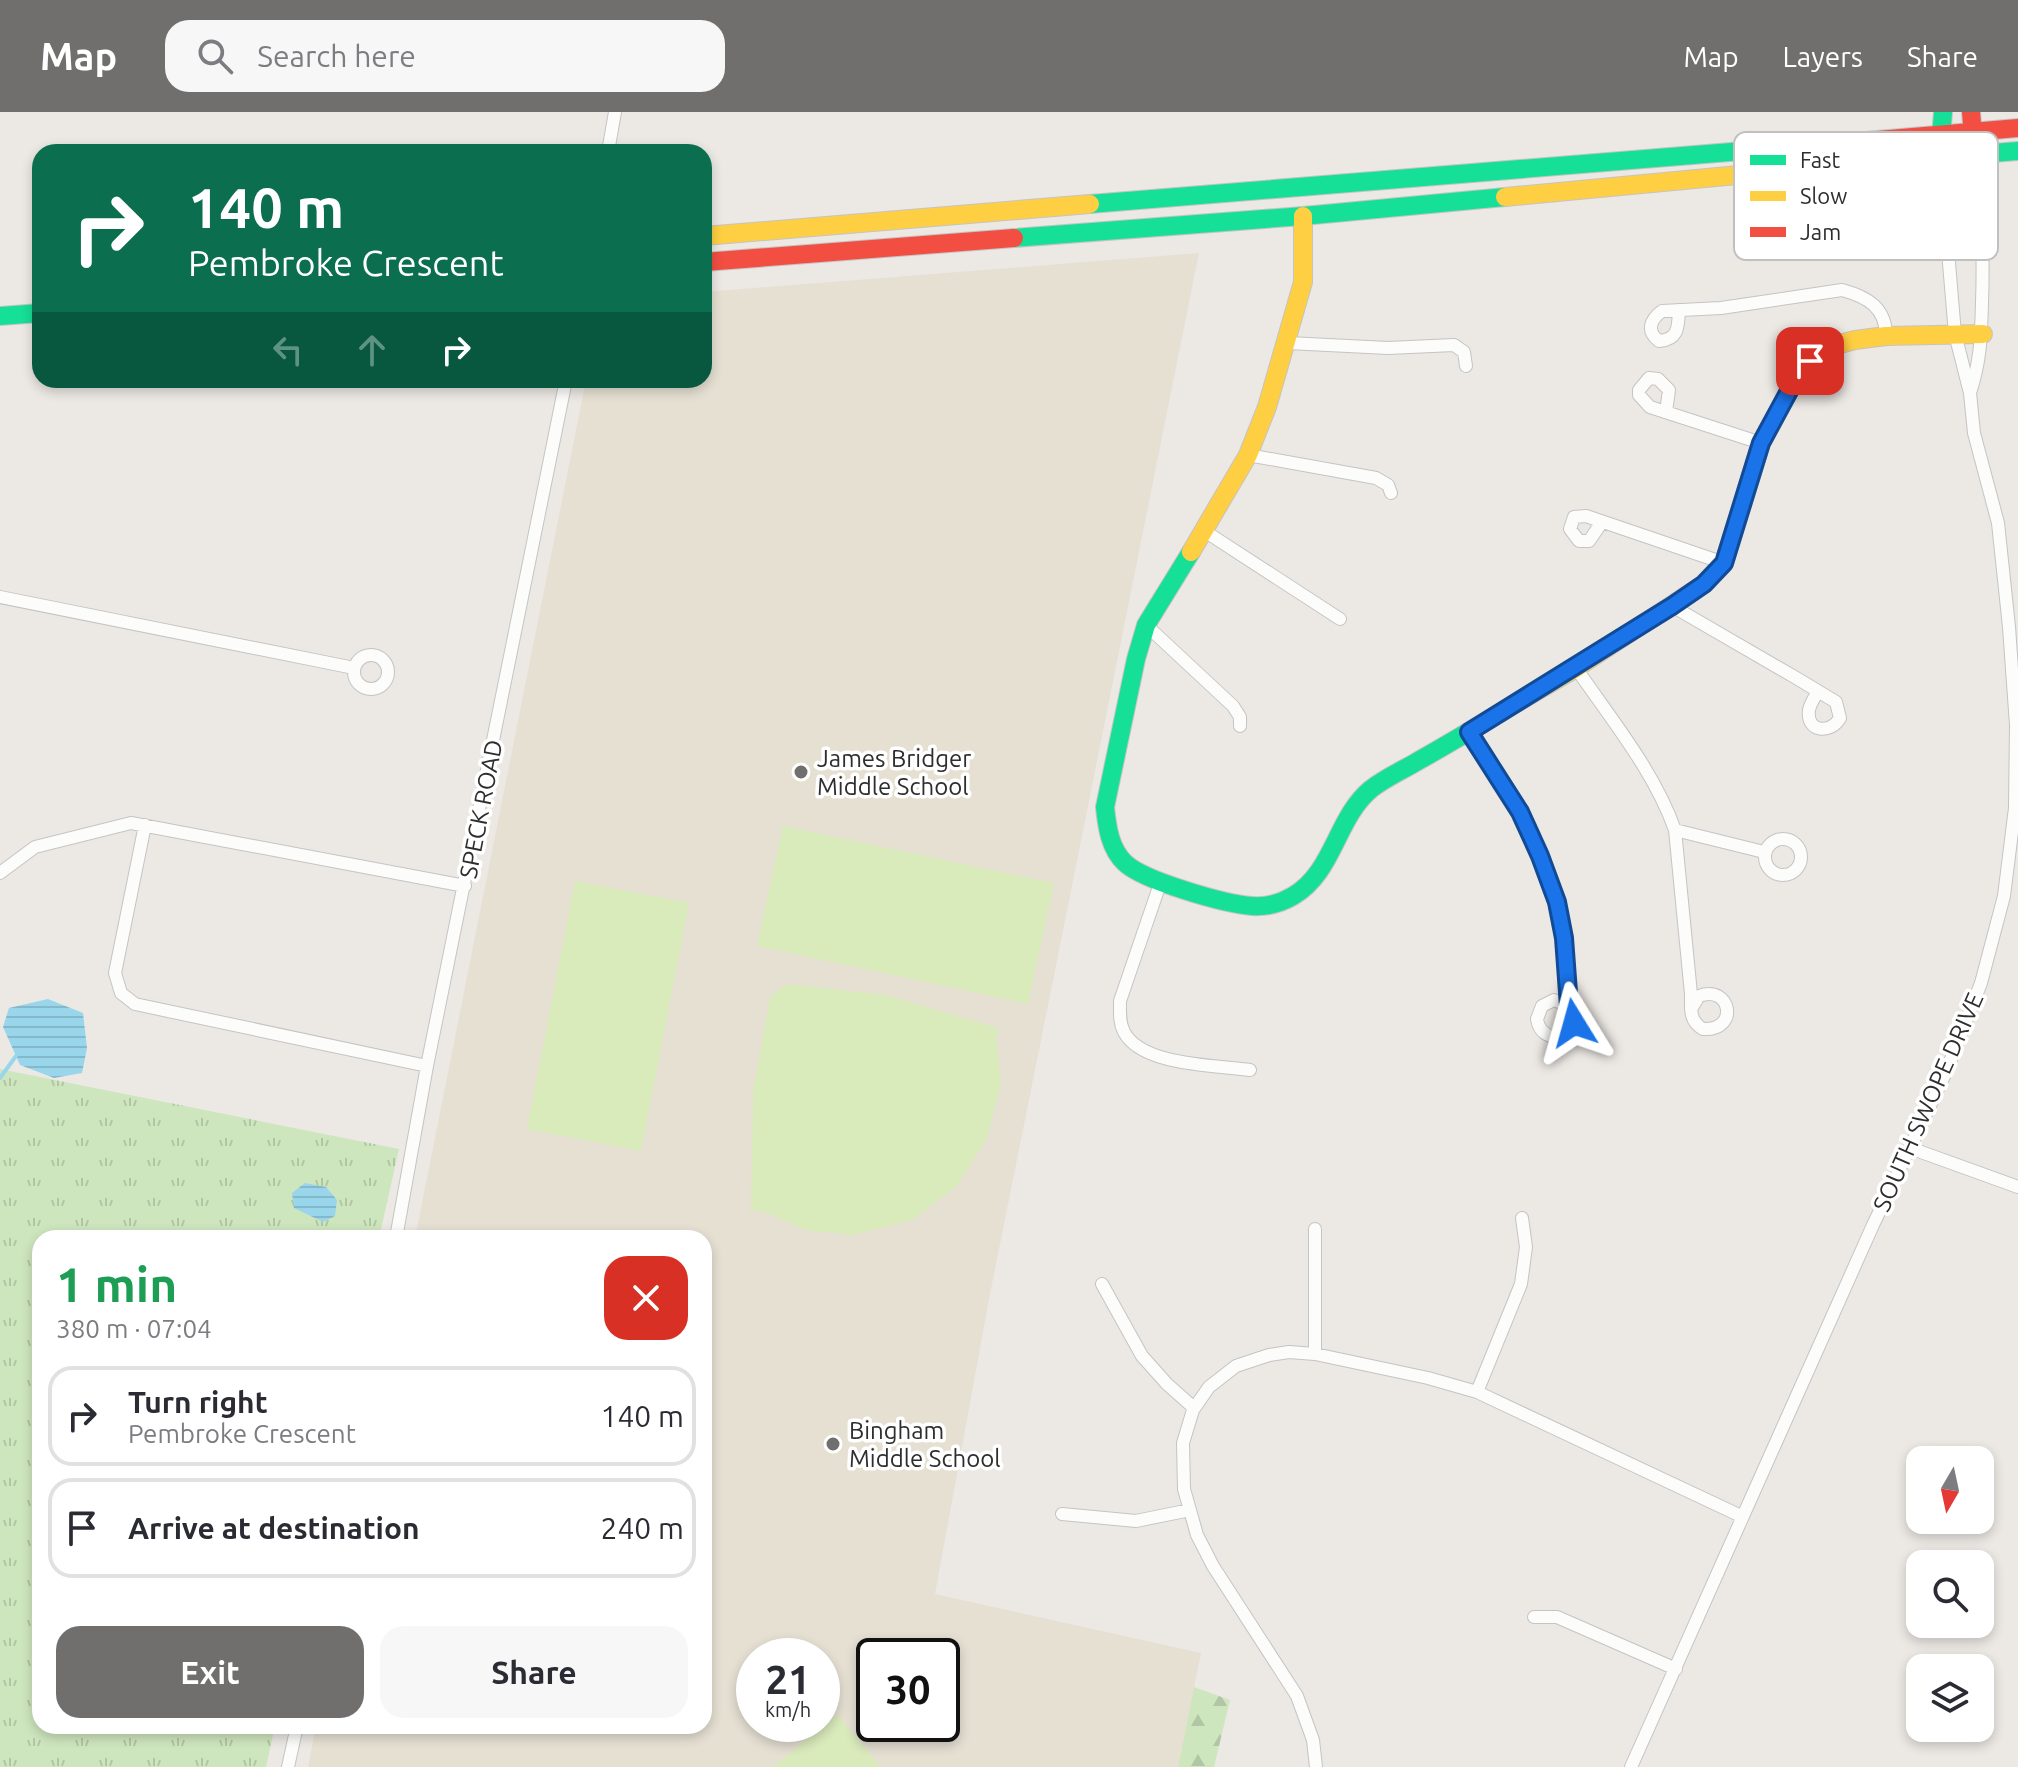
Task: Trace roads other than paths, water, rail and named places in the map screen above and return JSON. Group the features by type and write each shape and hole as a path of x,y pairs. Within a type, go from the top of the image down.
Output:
{"main road":[{"path":"1941,132 1943,112"},
{"path":"1944,132 1972,121 2018,128"},
{"path":"712,235 1734,150"},
{"path":"1998,152 2018,151"},
{"path":"712,261 1303,216 1734,176"},
{"path":"1303,216 1303,282 1288,343 1267,407 1248,455 1225,498 1146,625 1105,807 1107,832 1118,855 1129,867 1161,881 1248,906 1266,906 1290,898 1304,888 1325,865 1351,814 1370,790 1576,668 1704,584 1724,563 1761,443 1795,380 1810,361 1832,346 1886,336 1983,334"},
{"path":"0,316 32,314"}],"street":[{"path":"609,144 615,112"},
{"name":"SOUTH SWOPE DRIVE","path":"1631,1767 1741,1516 1946,1072 1981,983 2004,896 2016,808 2016,725 1998,523 1974,433 1970,393 1955,334 1949,260"},
{"name":"SOUTH SWOPE DRIVE","path":"1970,393 1978,368 1983,334 1984,260"},
{"path":"1679,310 1721,308 1842,290 1861,295 1878,307 1886,323 1886,336"},
{"path":"1288,343 1388,348 1454,345 1464,352 1466,366"},
{"name":"SPECK ROAD","path":"397,1230 427,1066 564,388"},
{"path":"1666,412 1761,443"},
{"path":"1248,455 1376,478 1388,485 1391,493"},
{"path":"1602,522 1724,563"},
{"path":"1203,530 1340,619"},
{"path":"0,597 354,668"},
{"path":"1672,606 1818,691"},
{"path":"1146,625 1233,706 1240,717 1240,726"},
{"path":"1576,668 1667,807 1675,830 1691,1009"},
{"path":"1469,732 1520,812 1557,902 1564,938 1569,1006"},
{"path":"0,873 35,847 131,823 465,886"},
{"path":"145,825 115,973 121,993 135,1004 427,1066"},
{"path":"1675,830 1764,852"},
{"path":"1161,881 1120,1001 1120,1021 1124,1033 1137,1048 1159,1058 1250,1070"},
{"path":"1910,1148 2018,1187"},
{"path":"1477,1392 1521,1284 1526,1247 1522,1218"},
{"path":"1315,1229 1315,1354"},
{"path":"1102,1284 1142,1356 1194,1408"},
{"path":"1316,1767 1313,1740 1297,1696 1213,1566 1197,1535 1184,1489 1183,1443 1194,1408 1209,1387 1236,1366 1279,1354 1315,1354 1428,1378 1477,1392 1741,1516"},
{"path":"1062,1514 1136,1521 1190,1510"},
{"path":"1534,1617 1557,1617 1676,1669"},
{"path":"288,1767 295,1734"}],"water":[{"path":"48,999 83,1013 87,1048 82,1073 54,1078 20,1065 3,1027 9,1008"},
{"path":"305,1183 326,1187 337,1200 335,1216 323,1222 294,1208 292,1193"}],"waterway":[{"path":"0,1078 16,1056"}],"place":[{"name":"James Bridger Middle School","path":"801,772"},
{"name":"Bingham Middle School","path":"833,1444"}]}
